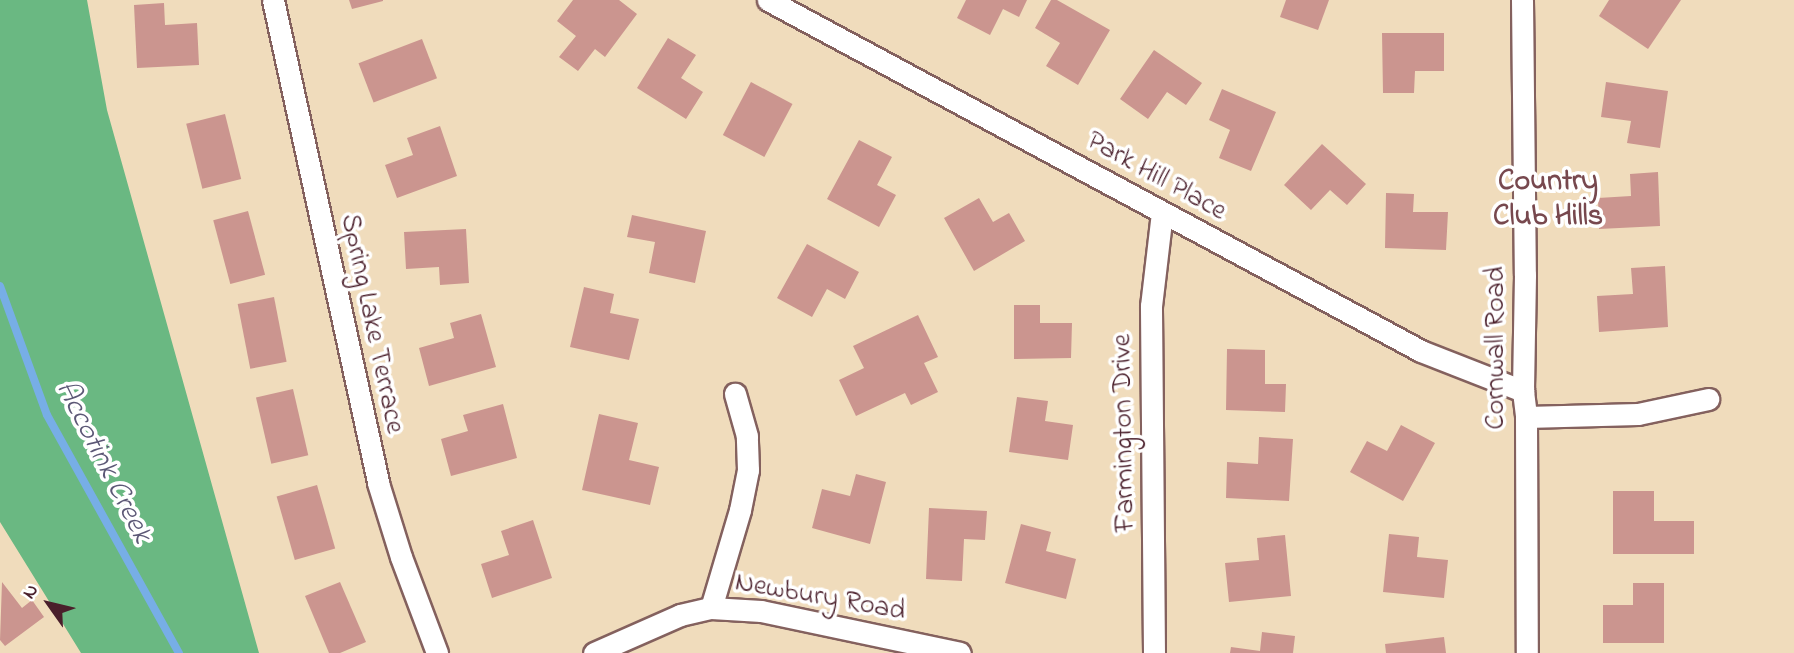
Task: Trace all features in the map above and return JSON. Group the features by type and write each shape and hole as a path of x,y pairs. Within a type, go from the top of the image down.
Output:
{"street":[{"name":"Spring Lake Terrace","path":"273,0 378,483 401,557 438,653"},
{"name":"Park Hill Place","path":"768,0 1421,351 1523,391"},
{"name":"Cornwall Road","path":"1522,0 1527,653"},
{"name":"Farmington Drive","path":"1154,653 1151,306 1162,213"},
{"path":"711,608 740,510 748,470 747,436 735,394"},
{"path":"1526,416 1638,414 1708,399"},
{"name":"Newbury Road","path":"594,653 680,615 711,608 761,611 960,653"}],"green space":[{"path":"0,0 87,0 107,110 259,653 81,653 0,522"}],"building":[{"path":"349,0 383,0 383,1 352,9"},
{"path":"573,0 619,0 637,14 605,57 595,49 578,71 559,57 576,36 557,21"},
{"path":"966,0 1027,0 1019,17 1003,9 990,35 957,18"},
{"path":"1051,0 1057,0 1110,30 1078,85 1046,66 1060,43 1035,28"},
{"path":"1286,0 1329,0 1318,30 1280,17"},
{"path":"1609,0 1681,0 1648,49 1599,16"},
{"path":"164,3 165,25 197,23 199,65 137,68 134,5"},
{"path":"1382,33 1444,33 1444,71 1415,71 1414,93 1383,93"},
{"path":"668,38 696,55 681,78 703,92 686,119 637,88"},
{"path":"422,39 437,78 374,103 359,63"},
{"path":"1154,50 1202,83 1186,105 1167,92 1148,119 1120,99"},
{"path":"751,82 792,104 764,157 723,135"},
{"path":"1606,82 1668,91 1660,148 1627,143 1631,121 1601,117"},
{"path":"1222,89 1276,112 1251,171 1219,158 1230,130 1209,120"},
{"path":"225,114 241,179 202,189 186,124"},
{"path":"440,126 457,176 397,198 385,165 413,155 407,138"},
{"path":"859,140 892,157 877,185 896,195 879,227 827,199"},
{"path":"1322,144 1366,184 1347,205 1330,190 1311,210 1284,185"},
{"path":"1658,172 1660,226 1599,229 1598,198 1631,196 1630,174"},
{"path":"1386,193 1414,194 1413,212 1448,212 1446,250 1385,248"},
{"path":"979,198 993,222 1009,213 1025,241 974,271 944,218"},
{"path":"248,211 265,275 230,284 213,220"},
{"path":"632,215 706,231 695,283 649,273 655,242 627,237"},
{"path":"466,229 469,283 440,285 439,267 406,269 404,232"},
{"path":"807,244 859,272 845,299 827,289 812,317 777,298"},
{"path":"1665,266 1668,327 1599,332 1597,296 1633,294 1631,268"},
{"path":"584,287 614,294 610,313 639,319 629,360 570,347"},
{"path":"274,297 287,362 250,369 238,304"},
{"path":"1014,305 1040,305 1040,323 1072,323 1071,358 1014,359"},
{"path":"481,314 496,367 429,386 419,348 454,338 450,323"},
{"path":"918,315 938,357 924,363 938,392 911,405 905,393 856,416 839,380 864,368 853,346"},
{"path":"1227,349 1265,350 1265,384 1286,384 1285,412 1226,410"},
{"path":"293,389 308,455 271,464 256,398"},
{"path":"1017,397 1048,401 1045,421 1073,425 1068,460 1009,452"},
{"path":"503,404 517,458 451,476 441,439 468,431 463,415"},
{"path":"599,414 638,423 629,460 659,467 650,505 582,490"},
{"path":"1401,425 1435,443 1403,501 1350,472 1367,441 1387,451"},
{"path":"1259,437 1293,439 1289,501 1226,498 1227,462 1258,464"},
{"path":"856,474 886,482 870,544 812,528 822,489 850,496"},
{"path":"317,485 335,548 295,560 277,497"},
{"path":"1613,491 1654,491 1654,521 1694,521 1694,554 1613,554"},
{"path":"929,508 987,511 985,540 964,539 962,581 926,579"},
{"path":"533,520 552,578 492,598 481,564 509,555 501,531"},
{"path":"1021,524 1051,532 1046,551 1076,559 1066,599 1005,583"},
{"path":"1389,534 1419,537 1417,557 1448,560 1444,598 1383,592"},
{"path":"1285,535 1291,596 1229,602 1225,563 1259,560 1257,538"},
{"path":"2,582 22,608 32,600 44,617 5,646 0,640"},
{"path":"340,582 366,642 340,653 329,653 305,596"},
{"path":"1633,583 1664,583 1664,643 1603,643 1603,605 1633,605"},
{"path":"1262,632 1295,636 1293,653 1230,653 1231,647 1260,651"},
{"path":"1444,637 1446,653 1386,653 1385,644"}],"waterway":[{"name":"Accotink Creek","path":"0,286 47,415 179,653"}],"district":[{"name":"Country Club Hills","path":"1548,199"}]}
